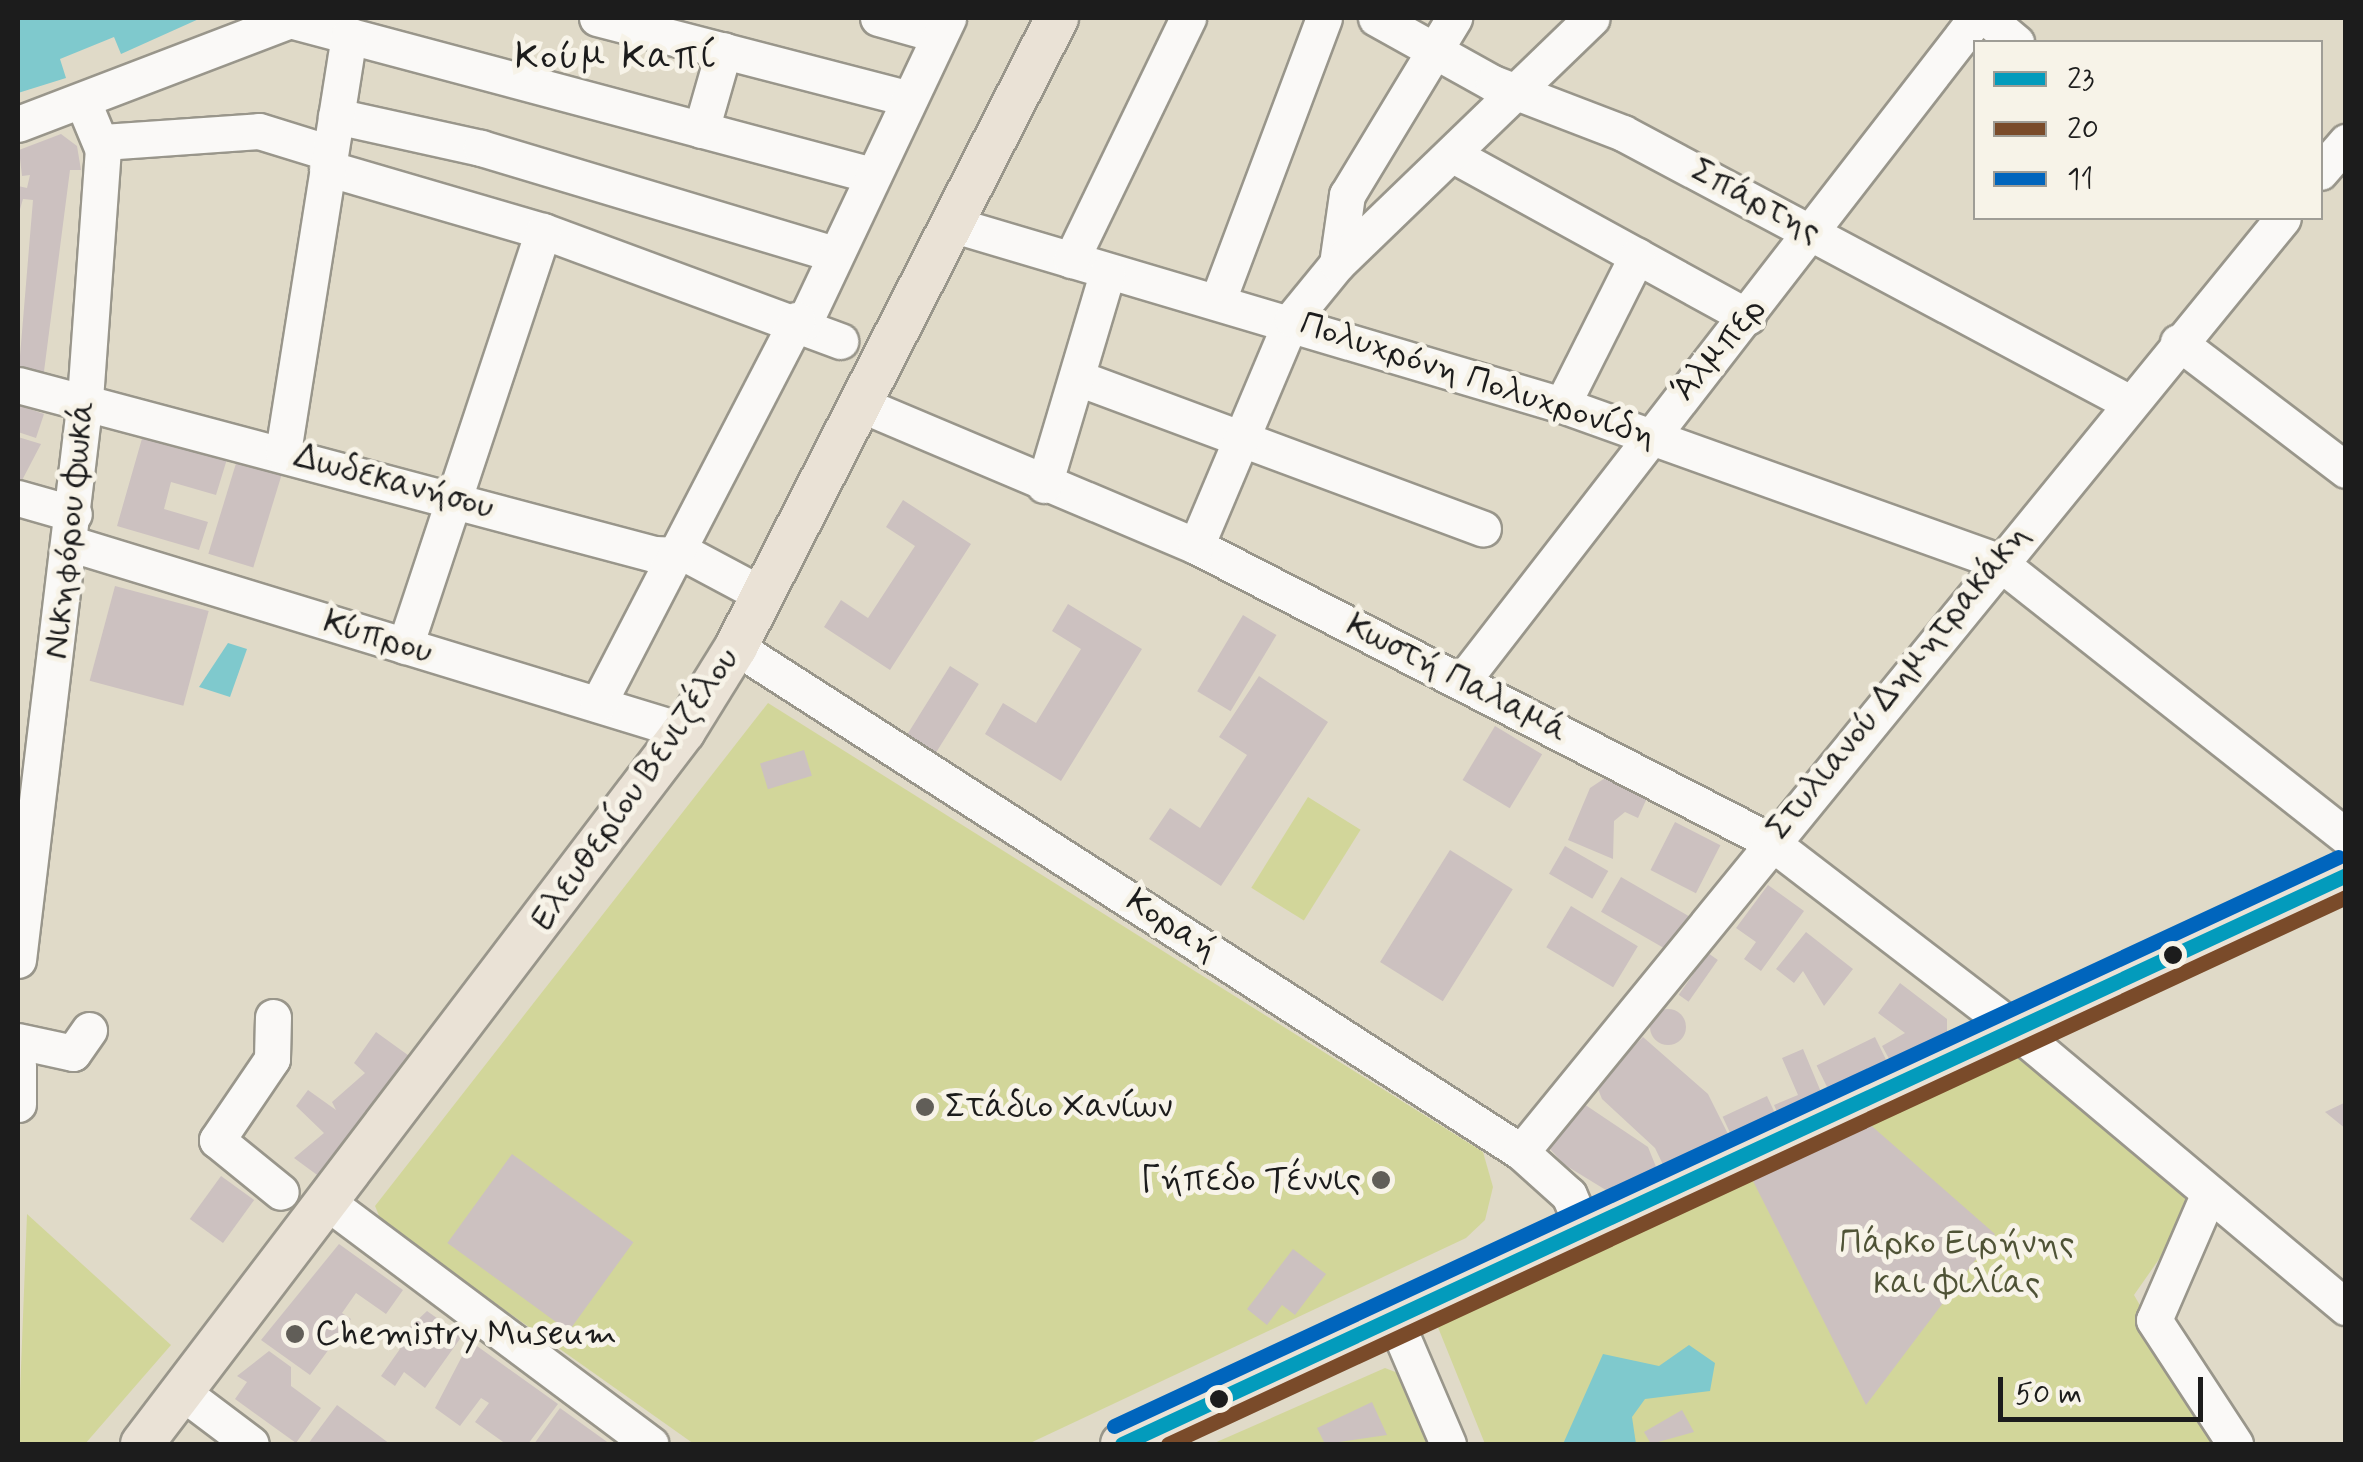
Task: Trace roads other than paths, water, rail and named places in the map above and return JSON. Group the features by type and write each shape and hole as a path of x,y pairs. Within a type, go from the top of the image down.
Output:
{"main road":[{"name":"Ελευθερίου Βενιζέλου","path":"142,1444 331,1206 684,731 763,595 1057,18"},
{"path":"1122,1444 2012,1027 2346,876"}],"street":[{"path":"598,18 907,98"},
{"path":"598,704 800,322 868,174 943,26 878,18"},
{"path":"1071,260 1188,18"},
{"path":"1218,300 1324,18"},
{"path":"1337,264 1347,195 1454,18"},
{"path":"1196,546 1246,438 1292,319 1337,264 1456,156 1592,18"},
{"name":"Άλμπερ","path":"1464,680 1648,434 1748,318 1976,18"},
{"path":"1987,18 2014,40"},
{"name":"Σπάρτης","path":"1384,19 1521,92 1624,133 1813,230 2128,402"},
{"path":"18,124 83,102 275,22 290,20 868,174"},
{"path":"283,452 349,35"},
{"path":"701,130 724,50"},
{"name":"Νικηφόρου Φωκά","path":"18,960 73,530 85,399 102,142 83,102"},
{"path":"336,116 481,148 832,253"},
{"path":"102,142 259,131 329,160 543,230 800,322 840,341"},
{"path":"2323,169 2346,142"},
{"path":"1456,156 1748,318"},
{"name":"Στυλιανού Δημητρακάκη","path":"1521,1152 1768,840 2178,342 2270,221"},
{"name":"Πολυχρόνη Πολυχρονίδη","path":"951,224 1107,272 1292,319 1562,405 1996,560 2346,836"},
{"path":"405,646 543,230"},
{"path":"1562,405 1637,256"},
{"path":"1044,485 1107,272"},
{"path":"2178,342 2346,470"},
{"path":"1078,378 1483,529"},
{"name":"Δωδεκανήσου","path":"18,385 85,399 675,555 763,595"},
{"name":"Κωστή Παλαμά","path":"860,404 1196,546 1464,680 1768,840 2012,1027 2346,1307"},
{"name":"Κύπρου","path":"18,498 73,530 405,646 684,731"},
{"name":"Κοραή","path":"736,646 1521,1152 1568,1195 1583,1228"},
{"path":"273,1017 272,1059 217,1140 281,1192"},
{"path":"18,1041 73,1053 88,1030"},
{"path":"18,1065 18,1104"},
{"path":"2209,1193 2154,1320 2235,1444"},
{"path":"331,1206 650,1444"},
{"path":"1394,1318 1448,1444"},
{"path":"182,1392 251,1444"}],"water":[{"path":"18,18 201,18 121,54 114,37 60,59 66,78 18,93"},
{"path":"228,643 247,649 230,697 199,687"},
{"path":"1689,1345 1715,1363 1710,1391 1645,1399 1632,1417 1636,1444 1563,1444 1603,1354 1659,1366"}],"place":[{"name":"Στάδιο Χανίων","path":"925,1107"},
{"name":"Γήπεδο Τέννις","path":"1381,1180"},
{"name":"Chemistry Museum","path":"295,1334"}],"district":[{"name":"Κούμ Καπί","path":"616,58"}],"park label":[{"name":"Πάρκο Ειρήνης και Φιλίας","path":"1957,1263"}]}
